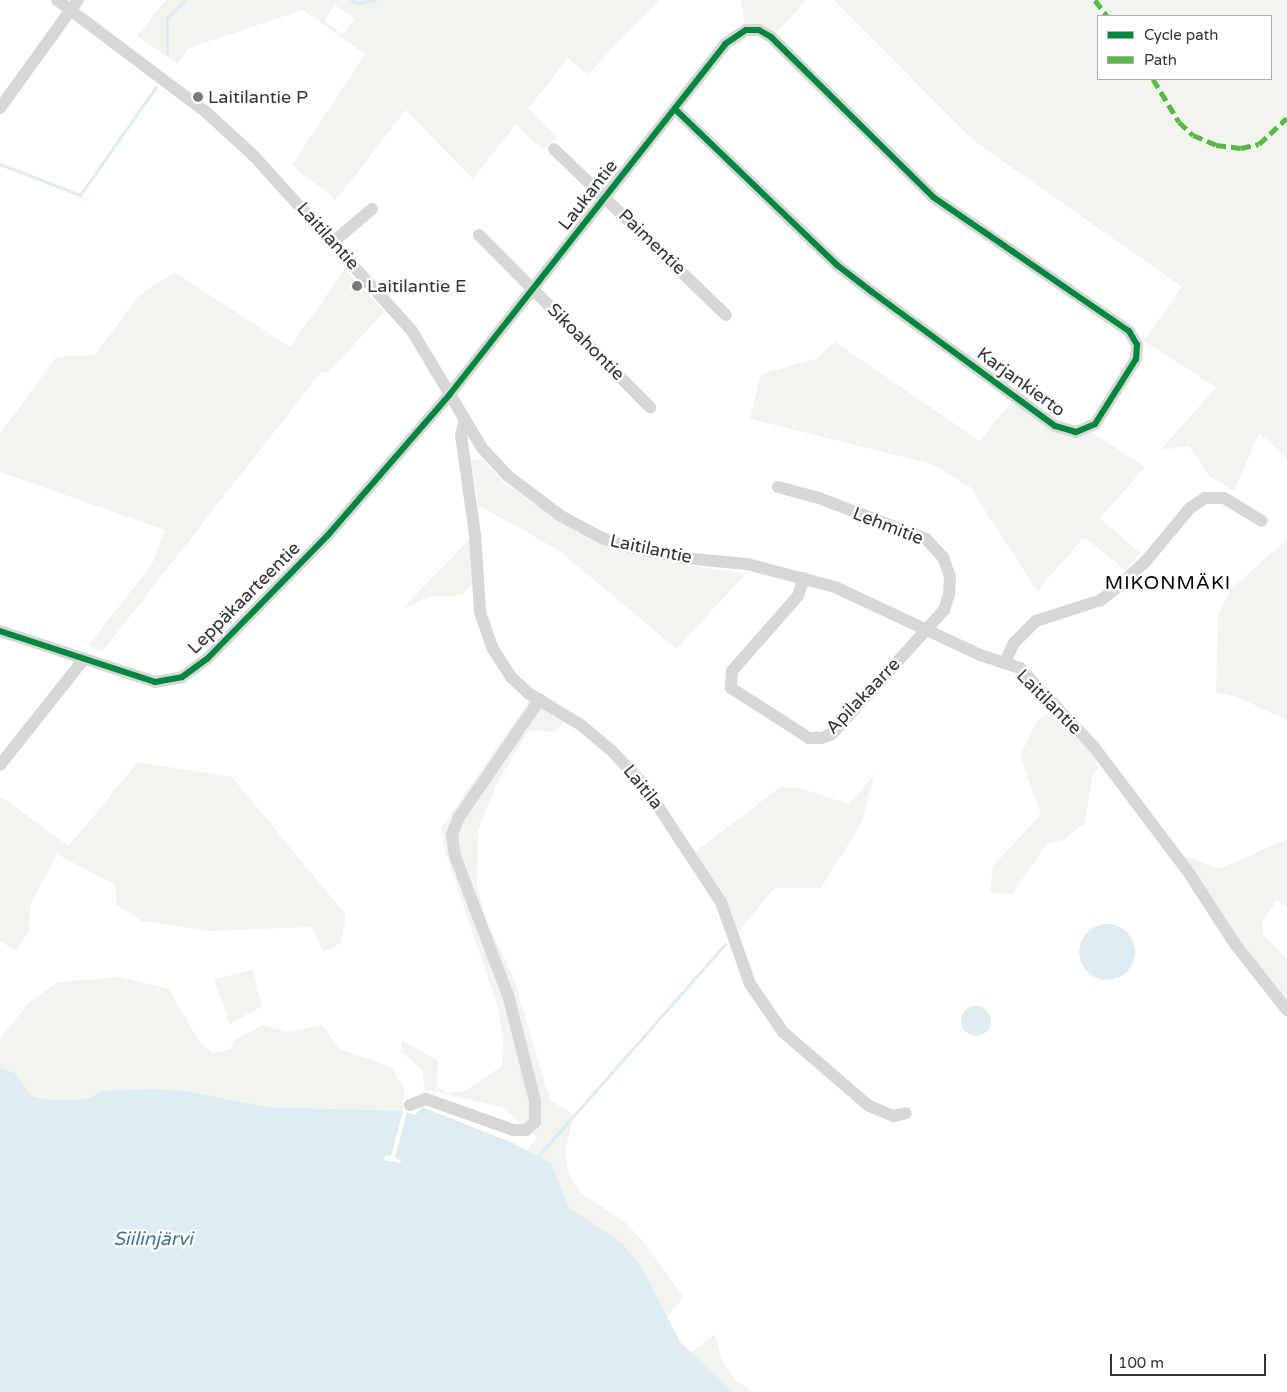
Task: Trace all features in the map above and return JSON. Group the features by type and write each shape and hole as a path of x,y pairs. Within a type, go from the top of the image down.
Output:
{"street":[{"name":"Laitilantie","path":"57,0 74,5 206,112 253,155 412,331 450,394 464,423 508,476 561,516 602,538 630,547 683,558 747,564 835,587 980,655 1020,668 1094,748 1189,873 1235,944 1287,1010"},
{"path":"0,108 74,5"},
{"name":"Laukantie","path":"450,394 725,44 746,30 759,30"},
{"name":"Karjankierto","path":"675,109 837,265 872,292 1055,426 1076,432 1095,424 1136,359 1137,345 1130,331 933,197 770,37 759,30"},
{"name":"Paimentie","path":"554,149 606,197 726,315"},
{"path":"333,242 372,209"},
{"name":"Sikoahontie","path":"480,235 650,407"},
{"name":"Leppäkaarteentie","path":"0,631 155,682 182,677 207,659 328,535 450,394"},
{"name":"Laitila","path":"464,423 461,435 475,534 480,612 493,649 511,677 528,693 581,725 611,750 644,785 721,902 750,984 784,1032 868,1106 894,1116 906,1113"},
{"name":"Lehmitie","path":"778,487 819,498 926,540 937,548 950,576 949,594 944,610 925,630"},
{"path":"1005,662 1014,643 1036,621 1101,600 1119,586 1146,561 1190,508 1205,498 1224,498 1262,521"},
{"name":"Apilakaarre","path":"804,578 798,596 732,671 730,679 731,688 738,695 809,738 832,734 925,630"},
{"path":"0,766 84,659"},
{"path":"410,1105 426,1099 513,1130 526,1130 535,1122 535,1101 509,998 455,856 452,835 459,817 540,699"}],"shaded area":[{"path":"166,0 659,0 588,74 568,58 528,109 557,136 543,150 516,124 473,179 406,110 336,200 292,165 365,54 303,10 189,48 177,64 137,36","holes":["335,5 354,19 343,35 324,21"]},
{"path":"741,0 807,0 771,37 746,30"},
{"path":"834,0 1287,0 1287,458 1259,433 1234,491 1210,477 1189,446 1161,450 1216,387 1144,341 1182,287 974,141"},
{"path":"345,269 384,312 328,373 322,371 105,648 102,651 88,646 152,564 165,530 0,472 0,434 56,357 95,355 139,295 174,272 290,347"},
{"path":"835,342 980,441 1015,397 1055,426 1087,429 1145,467 1100,518 1140,553 1125,570 1084,537 1037,591 970,487 932,464 750,419 761,374 816,359"},
{"path":"483,459 504,483 560,521 683,564 745,574 677,649 558,550 478,505 471,461"},
{"path":"475,534 477,577 462,595 429,597 402,609"},
{"path":"1287,539 1287,720 1237,697 1216,692 1218,615 1230,590"},
{"path":"528,693 565,721 555,732 532,730 525,736 496,785 478,830 477,885 486,920 513,976 550,1100 574,1115 565,1151 569,1175 581,1193 625,1222 643,1241 684,1297 667,1318 681,1343 690,1353 715,1334 722,1362 735,1379 752,1392 680,1392 503,1181 537,1137 501,1107 424,1089 423,1070 400,1051 402,1040 438,1061 436,1086 447,1093 465,1091 502,1066 503,1039 499,1011 446,854 441,828 527,704"},
{"path":"1051,712 1093,754 1098,769 1092,776 1085,823 1063,840 1047,844 1012,894 990,893 993,866 1041,815 1020,756 1036,722"},
{"path":"138,762 232,777 346,915 341,943 323,952 312,927 210,931 141,921 117,905 115,885 57,854 30,906 29,931 16,951 0,941 0,796 69,846"},
{"path":"875,774 861,824 821,888 774,888 732,940 721,902 690,856 780,787 803,789 849,804"},
{"path":"1287,839 1287,907 1277,900 1262,923 1263,935 1287,959 1287,1010 1172,851 1219,869"},
{"path":"253,970 262,1006 230,1024 214,979"},
{"path":"120,977 169,989 200,1043 212,1053 231,1049 233,1041 262,1025 289,1032 322,1025 340,1049 391,1067 404,1087 403,1111 266,1107 187,1091 155,1089 102,1091 87,1099 47,1100 32,1096 22,1082 0,1069 0,1038 32,1000 58,982"}],"water":[{"path":"1101,924 1113,924 1127,932 1135,946 1133,963 1127,972 1113,980 1101,980 1091,975 1084,968 1079,958 1079,946 1084,936 1091,929"},
{"path":"976,1006 986,1011 991,1021 986,1031 976,1036 966,1031 961,1021 966,1011"},
{"name":"Siilinjärvi","path":"0,1069 15,1073 32,1096 47,1100 87,1099 102,1091 155,1089 187,1091 266,1107 403,1111 415,1115 422,1107 513,1143 551,1163 569,1208 623,1244 641,1267 681,1343 733,1392 0,1392"}],"pier":[{"path":"403,1111 407,1112 395,1158 401,1160 400,1163 384,1160 386,1155 391,1156"}],"waterway":[{"path":"167,54 167,18 185,0"},
{"path":"351,0 357,3 375,0"},
{"path":"0,164 80,195 156,87"},
{"path":"539,1155 725,944"}],"marked path":[{"path":"1095,0 1106,15"},
{"path":"1154,80 1179,122 1193,135 1216,145 1241,148 1259,144 1287,118"}],"cycle path":[{"path":"0,631 155,682 182,677 207,659 328,535 450,394 725,44 746,30 759,30 771,37 933,197 1129,331 1137,345 1136,359 1095,424 1076,432 1055,426 872,292 837,265 675,109"}],"place":[{"name":"Laitilantie P","path":"198,97"},
{"name":"Laitilantie E","path":"357,286"}],"district":[{"name":"MIKONMÄKI","path":"1168,584"}]}
